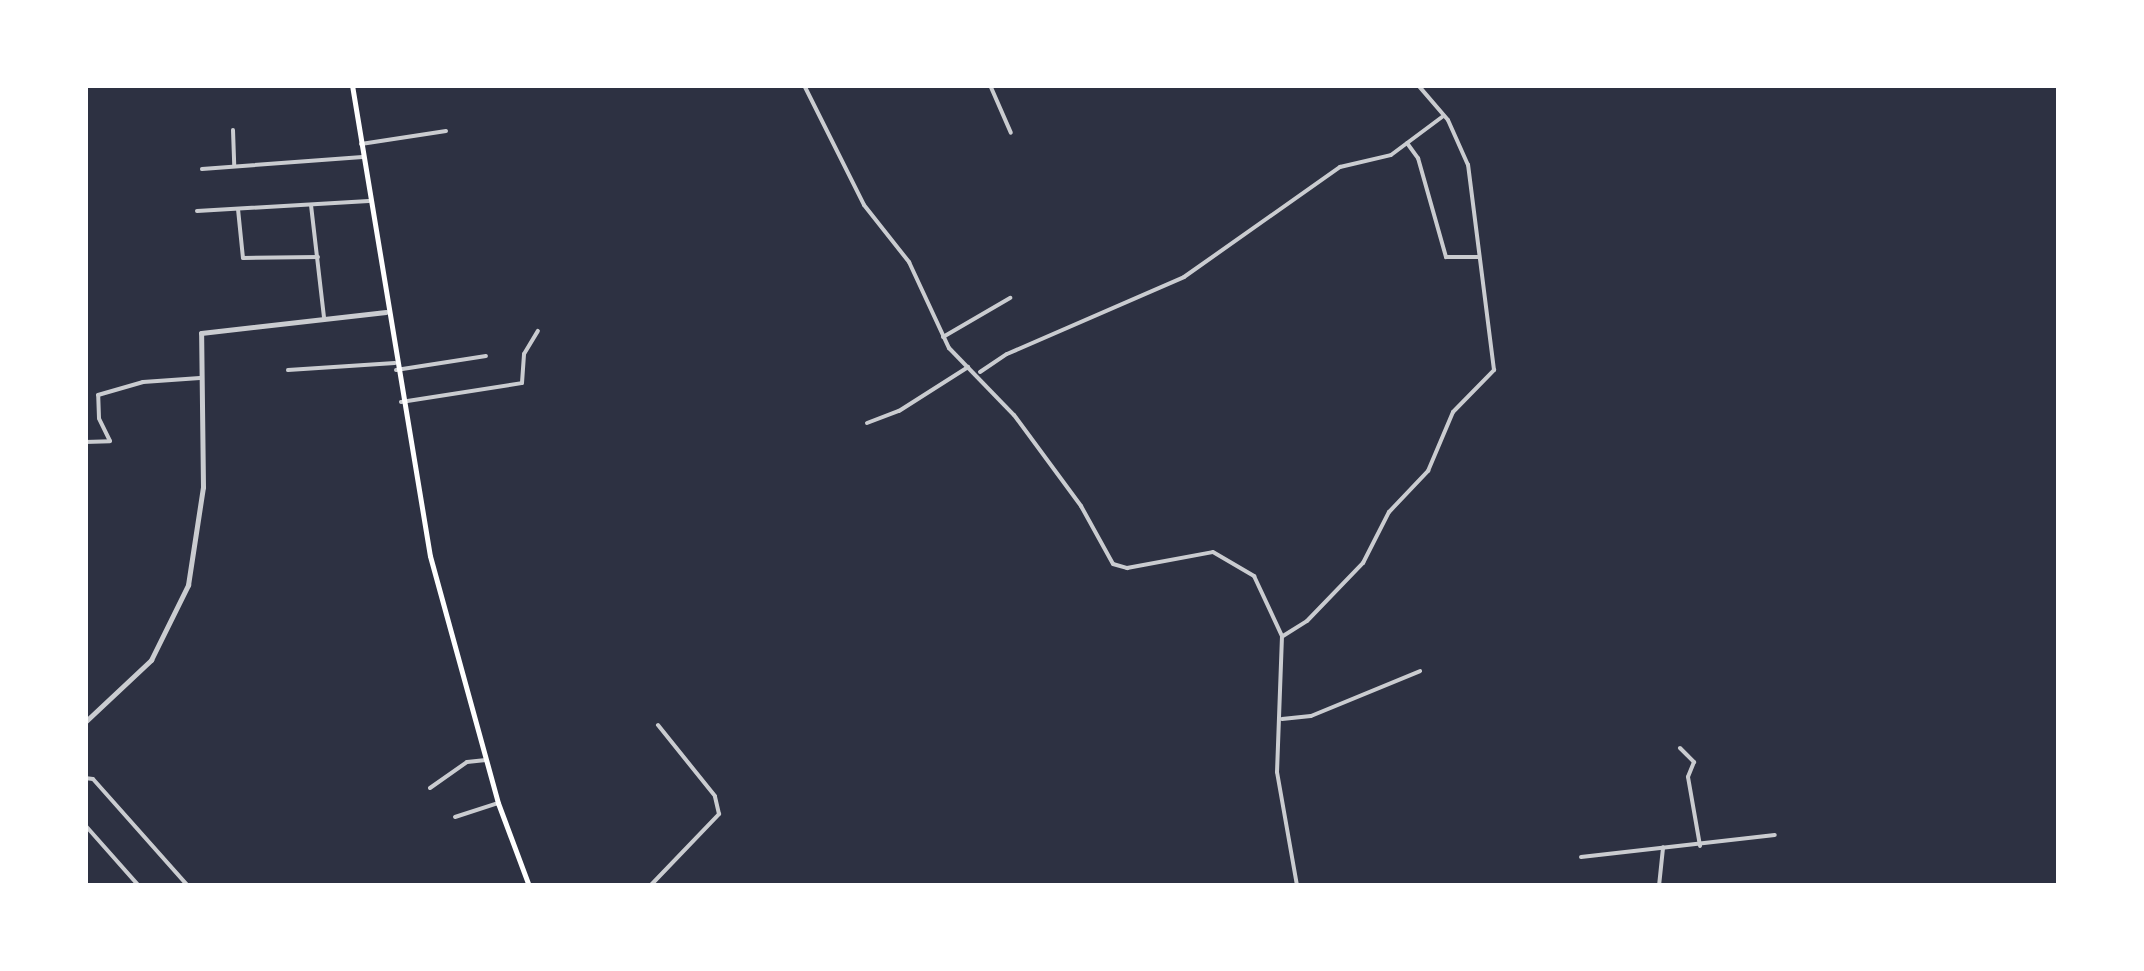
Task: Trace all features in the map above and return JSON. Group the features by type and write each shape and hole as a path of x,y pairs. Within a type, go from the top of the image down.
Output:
{"main road":[{"path":"352,85 386,312 430,556 498,802 529,886"}],"street":[{"path":"804,85 864,205 909,262 943,337 968,368 979,373 1081,506 1113,564 1128,568 1196,551 1230,557 1254,576 1282,636 1280,804 1297,886"},
{"path":"990,85 1011,133"},
{"path":"1282,636 1307,621 1363,563 1389,512 1428,472 1453,412 1493,374 1468,165 1418,85"},
{"path":"979,373 1007,354 1184,276 1340,167 1387,156 1442,118"},
{"path":"233,130 234,165"},
{"path":"361,144 446,131"},
{"path":"1406,143 1418,158 1446,257 1478,256"},
{"path":"202,169 363,158"},
{"path":"197,211 369,201"},
{"path":"312,204 324,316"},
{"path":"238,209 244,259 318,257"},
{"path":"943,337 1010,298"},
{"path":"85,722 151,660 188,585 203,488 200,337 208,328 386,312"},
{"path":"401,402 522,384 524,354 538,331"},
{"path":"288,370 396,366 486,356"},
{"path":"867,423 899,411 968,368"},
{"path":"85,442 110,441 100,422 98,395 142,382 202,378"},
{"path":"2059,560 2059,568"},
{"path":"1282,719 1311,716 1420,671"},
{"path":"650,886 719,814 714,796 658,725"},
{"path":"1680,748 1694,762 1688,777 1700,846"},
{"path":"430,788 468,762 486,760"},
{"path":"85,778 94,779 188,886"},
{"path":"455,817 498,802"},
{"path":"85,824 139,886"},
{"path":"1581,858 1775,835"},
{"path":"1659,886 1663,847"}]}
